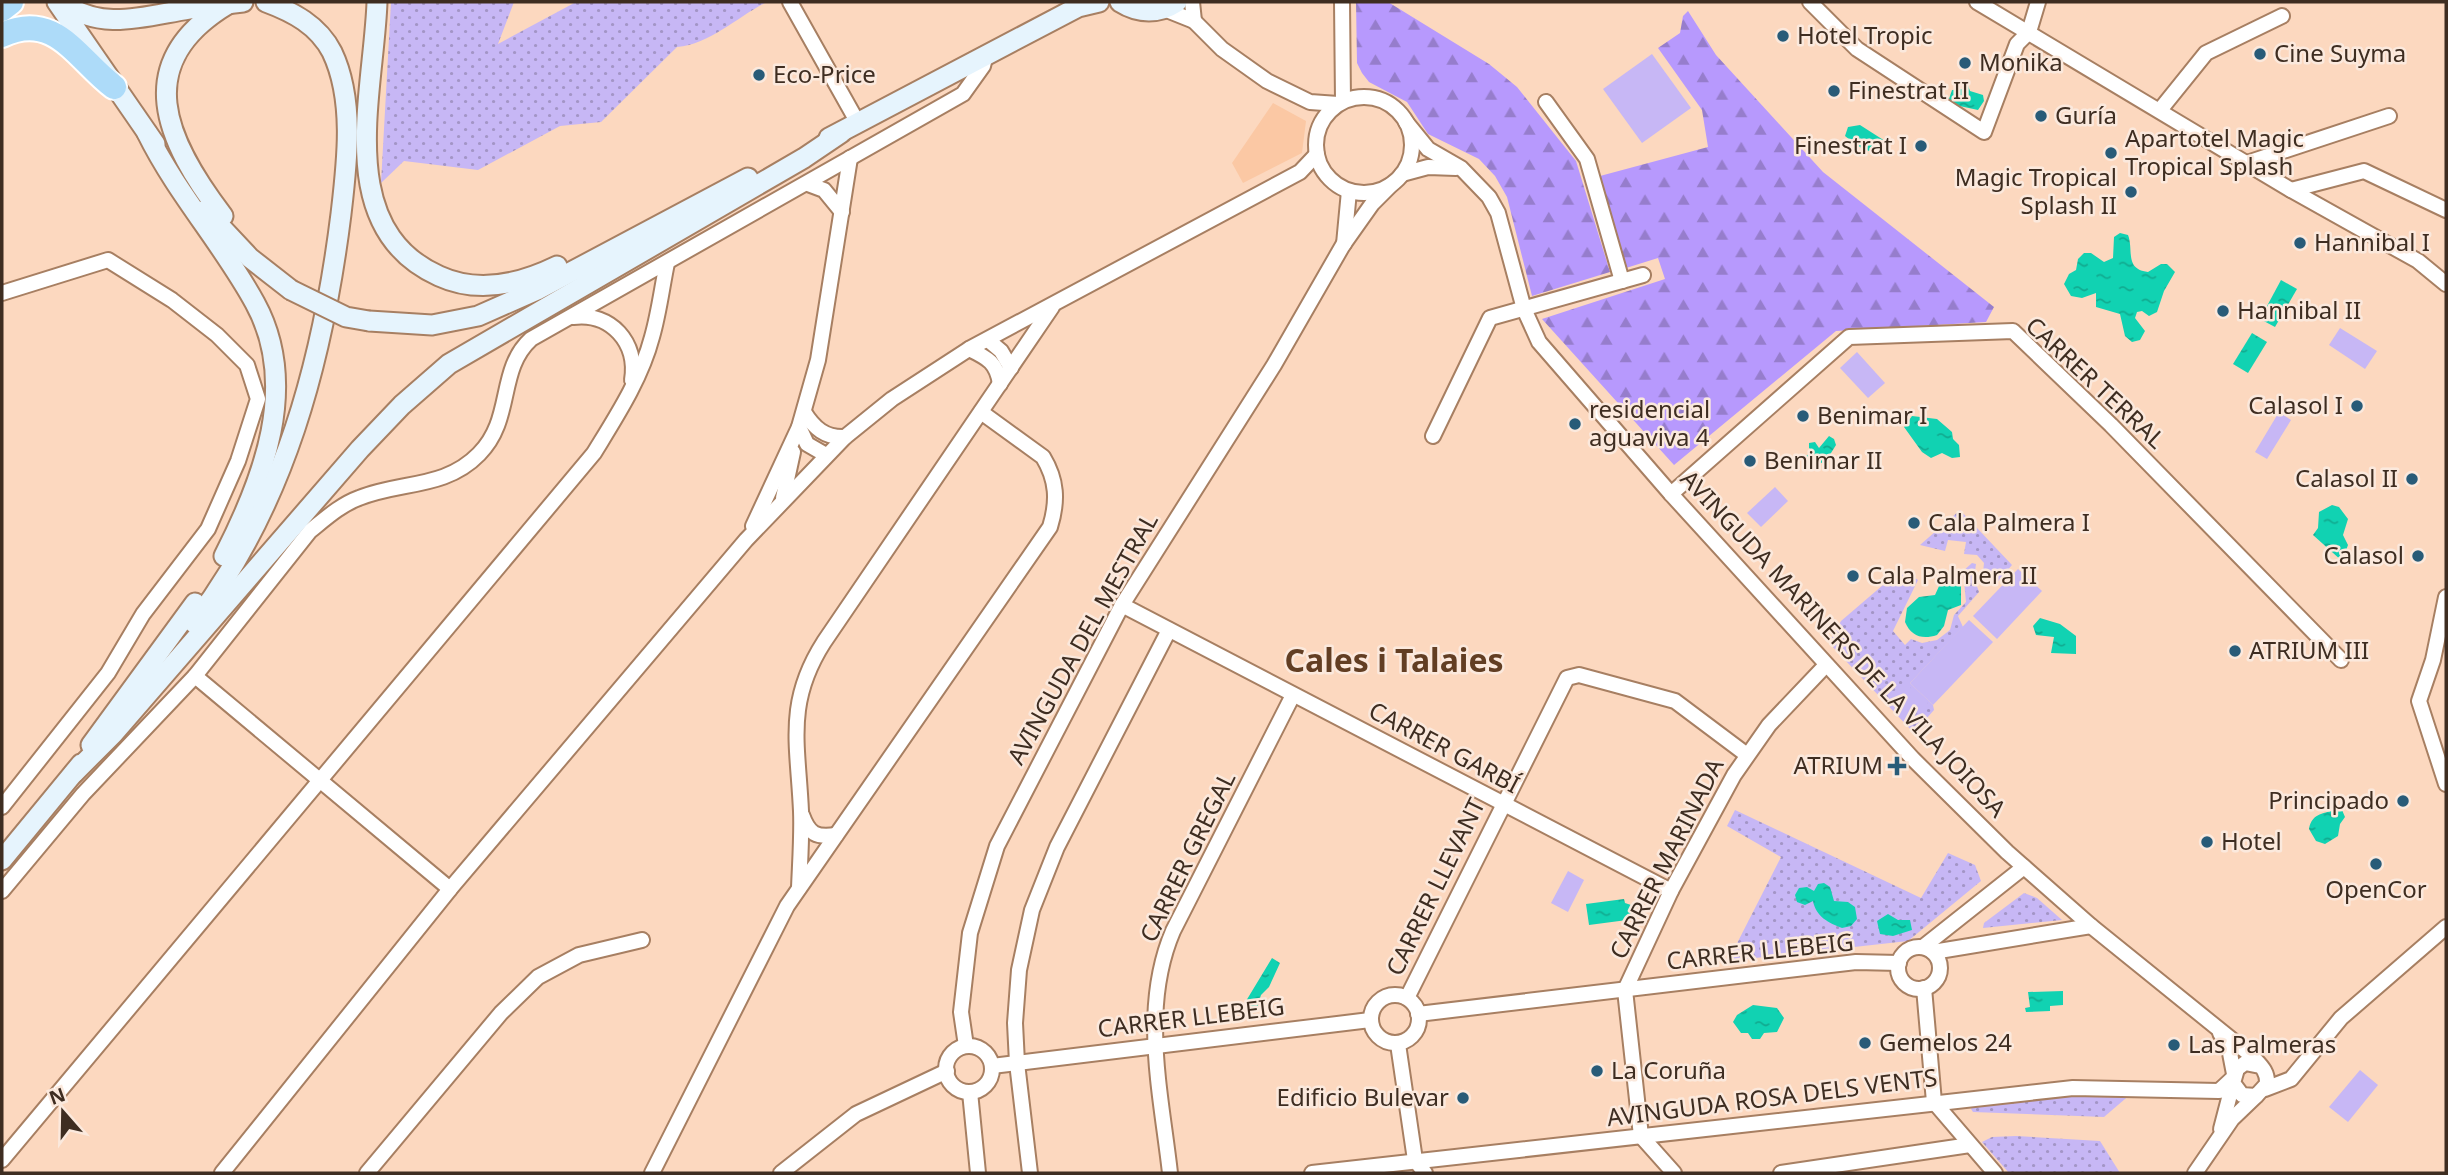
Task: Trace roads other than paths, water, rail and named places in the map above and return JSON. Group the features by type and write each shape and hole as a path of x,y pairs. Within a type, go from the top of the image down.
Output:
{"highway":[{"path":"2,9 11,2"},
{"path":"2,35 22,28 42,28 68,42 95,73 114,87"}],"main road":[{"path":"59,2 74,12 104,20 141,19 236,3"},
{"path":"59,2 147,133 209,214 250,258 291,290 346,317 432,325 478,316 555,281 707,198 849,128 1081,4 1099,2"},
{"path":"2,860 200,615 252,531 279,472 301,413 324,323 344,190 346,131 342,86 332,53 321,36 304,20 266,2"},
{"path":"377,2 366,161 374,206 385,229 397,244 428,271 471,285 493,286 539,275 669,209 707,198"},
{"path":"1120,2 1145,11 1171,5"},
{"path":"236,3 203,18 182,41 169,68 164,97 172,130 198,180 250,258"},
{"path":"324,323 342,275 369,91"},
{"path":"74,773 113,734 360,449 402,405 449,364 793,165 849,128"},
{"path":"74,773 109,716 186,617 214,574 236,532 257,478 278,392 275,358 256,304 176,185 147,133"}],"street":[{"path":"790,2 849,128"},
{"path":"1192,2 1195,21"},
{"path":"1328,176 1317,154 1316,142 1323,121 1340,102 1342,2"},
{"path":"1810,2 1857,49 1984,132 2017,44 2029,32 2038,2"},
{"path":"1977,2 2291,190 2418,261 2446,285"},
{"path":"1171,5 1195,21 1222,49 1267,81 1310,102 1369,98 1388,103 1406,122 1412,149 1397,179"},
{"path":"2160,110 2206,54 2282,16"},
{"path":"2,891 83,794 195,676 310,531 332,513 376,492 452,476 480,454 498,428 507,397 510,369 523,346 963,94 983,66 986,54"},
{"path":"1341,76 1369,98"},
{"path":"1310,102 1323,121"},
{"path":"1546,102 1587,159 1622,281"},
{"path":"2247,163 2389,117"},
{"name":"AVINGUDA MARINERS DE LA VILA JOIOSA","path":"1406,122 1428,149 1461,169 1478,184 1498,213 1524,309 1539,342 1671,494 1913,759 2024,867 2091,926 2227,1034 2262,1067"},
{"path":"222,1173 450,888 746,540 783,498 845,437 913,385 969,349 1300,172 1317,154"},
{"path":"783,498 818,360 850,158"},
{"path":"1300,172 1328,176 1349,191 1364,193 1428,167 1461,169"},
{"path":"2291,190 2364,172 2446,210"},
{"name":"AVINGUDA DEL MESTRAL","path":"966,1046 962,1027 964,975 974,915 989,868 1122,605 1275,365 1343,245 1372,204 1397,179"},
{"path":"808,184 824,190 842,212"},
{"name":"AVINGUDA DEL MESTRAL","path":"1343,245 1349,191"},
{"path":"2,293 108,260 172,300 217,335 247,365 258,399 238,461 208,529 143,614 108,673 2,807"},
{"path":"2,1160 594,453 631,388 653,337 667,263"},
{"path":"1433,436 1490,318 1643,275"},
{"path":"799,888 802,814 796,722 805,675 831,631 1055,303"},
{"path":"570,317 586,315 604,322 626,338 634,370 631,388"},
{"name":"CARRER TERRAL","path":"1671,494 1849,337 2013,331 2111,425 2341,660"},
{"path":"988,340 1001,351 1011,368"},
{"path":"969,349 988,358 998,369 1000,384"},
{"path":"804,412 820,431 833,438 845,437"},
{"path":"652,1173 774,930 799,888 1050,527 1056,493 1049,467 1043,457 981,412"},
{"path":"799,427 807,444 827,455"},
{"path":"746,540 799,427"},
{"path":"2446,597 2444,616 2419,701 2446,784"},
{"name":"CARRER GARBÍ","path":"1122,605 1671,891"},
{"path":"1030,1173 1015,1023 1019,970 1041,882 1169,630"},
{"name":"CARRER MARINADA","path":"1641,1136 1625,990 1671,891 1747,755 1769,725 1826,665"},
{"name":"CARRER LLEVANT","path":"1406,998 1563,682 1573,675 1663,695 1747,755"},
{"path":"195,676 450,888"},
{"name":"CARRER GREGAL","path":"1170,1173 1156,1046 1156,998 1166,948 1293,695"},
{"path":"802,814 807,829 814,835 836,835"},
{"path":"1928,950 2024,867"},
{"path":"1928,950 1940,970 1934,981 1924,988 1904,983 1899,963 1910,949 1928,950 2091,926"},
{"path":"2233,1078 2242,1095 2260,1092 2287,1082 2295,1068 2341,1018 2446,927"},
{"path":"367,1173 501,1013 538,977 579,955 642,940"},
{"name":"CARRER LLEBEIG","path":"1419,1014 1856,962 1899,963"},
{"path":"1924,988 1934,1102 1995,1173"},
{"path":"1392,995 1406,998 1419,1014 1415,1033 1398,1044 1390,1044 1376,1035 1370,1020 1379,1001 1392,995"},
{"name":"CARRER LLEBEIG","path":"992,1066 1370,1020"},
{"name":"AVINGUDA MARINERS DE LA VILA JOIOSA","path":"2218,1029 2229,1048 2233,1078"},
{"path":"1398,1044 1415,1160 1425,1173"},
{"path":"966,1046 983,1051 992,1066 992,1074 984,1087 970,1092 952,1084 947,1071 954,1052 966,1046"},
{"path":"2219,1138 2233,1078 2245,1063 2277,1073 2295,1068"},
{"path":"2195,1173 2232,1119 2260,1092 2267,1079 2262,1067"},
{"path":"781,1173 856,1114 947,1071"},
{"name":"AVINGUDA ROSA DELS VENTS","path":"1312,1173 2073,1088 2219,1091 2233,1078"},
{"path":"970,1092 978,1173"},
{"path":"1641,1136 1674,1173"},
{"path":"1781,1173 1970,1145"}],"water":[{"path":"1967,83 1970,91 1983,95 1984,101 1978,110 1955,105 1949,99 1952,90 1963,89"},
{"path":"1860,125 1885,141 1881,147 1865,150 1845,136 1848,127"},
{"path":"2120,233 2128,235 2131,258 2140,270 2148,272 2161,264 2167,264 2175,272 2164,291 2157,312 2149,316 2142,311 2137,312 2135,318 2145,331 2140,340 2132,342 2125,336 2120,314 2096,307 2096,293 2082,298 2071,296 2064,284 2069,274 2076,270 2078,259 2084,253 2091,253 2104,262 2113,258 2114,237"},
{"path":"2281,280 2297,289 2275,327 2260,319"},
{"path":"2252,333 2267,342 2248,373 2233,364"},
{"path":"1912,416 1937,419 1952,432 1953,439 1959,445 1960,457 1952,458 1942,453 1931,458 1922,452 1904,427"},
{"path":"1829,436 1834,439 1836,445 1826,461 1809,468 1803,466 1803,457 1814,452 1809,448 1809,443 1815,442 1819,448"},
{"path":"2332,505 2339,507 2348,519 2343,535 2348,545 2342,561 2313,535 2318,528 2319,512"},
{"path":"1945,573 1961,577 1961,605 1948,610 1944,626 1937,635 1918,636 1910,631 1905,622 1907,608 1919,597 1935,595"},
{"path":"2040,618 2060,624 2076,636 2076,654 2051,653 2054,637 2036,635 2033,626"},
{"path":"2337,809 2342,810 2345,817 2340,824 2338,836 2325,844 2316,841 2309,829 2313,819"},
{"path":"1824,883 1830,887 1834,901 1848,902 1855,907 1857,919 1851,926 1842,928 1828,921 1817,911 1813,901 1805,905 1797,902 1795,895 1799,888 1807,887 1814,891 1818,884"},
{"path":"1624,899 1625,903 1634,906 1632,913 1627,915 1627,920 1589,925 1586,904"},
{"path":"1888,914 1898,920 1910,920 1912,930 1893,936 1880,934 1877,921"},
{"path":"1272,958 1280,963 1269,987 1261,995 1257,1008 1247,1007 1246,1001"},
{"path":"2063,991 2063,1005 2050,1006 2050,1011 2026,1012 2025,1008 2030,1007 2028,992"},
{"path":"1753,1005 1777,1008 1784,1018 1777,1032 1764,1033 1760,1039 1752,1039 1748,1033 1741,1033 1733,1022 1737,1015"}],"place":[{"name":"Hotel Tropic","path":"1783,36"},
{"name":"Cine Suyma","path":"2260,54"},
{"name":"Monika","path":"1965,63"},
{"name":"Eco-Price","path":"759,75"},
{"name":"Finestrat II","path":"1834,91"},
{"name":"Guría","path":"2041,116"},
{"name":"Finestrat I","path":"1921,146"},
{"name":"Apartotel Magic Tropical Splash","path":"2111,153"},
{"name":"Magic Tropical Splash II","path":"2131,192"},
{"name":"Hannibal I","path":"2300,243"},
{"name":"Hannibal II","path":"2223,311"},
{"name":"Calasol I","path":"2357,406"},
{"name":"Benimar I","path":"1803,416"},
{"name":"residencial aguaviva 4","path":"1575,424"},
{"name":"Benimar II","path":"1750,461"},
{"name":"Calasol II","path":"2412,479"},
{"name":"Cala Palmera I","path":"1914,523"},
{"name":"Calasol","path":"2418,556"},
{"name":"Cala Palmera II","path":"1853,576"},
{"name":"ATRIUM III","path":"2235,651"},
{"name":"ATRIUM","path":"1897,766"},
{"name":"Principado","path":"2403,801"},
{"name":"Hotel","path":"2207,842"},
{"name":"OpenCor","path":"2376,864"},
{"name":"Gemelos 24","path":"1865,1043"},
{"name":"Las Palmeras","path":"2174,1045"},
{"name":"La Coruña","path":"1597,1071"},
{"name":"Edificio Bulevar","path":"1463,1098"}],"district":[{"name":"Cales i Talaies","path":"1394,661"}]}
